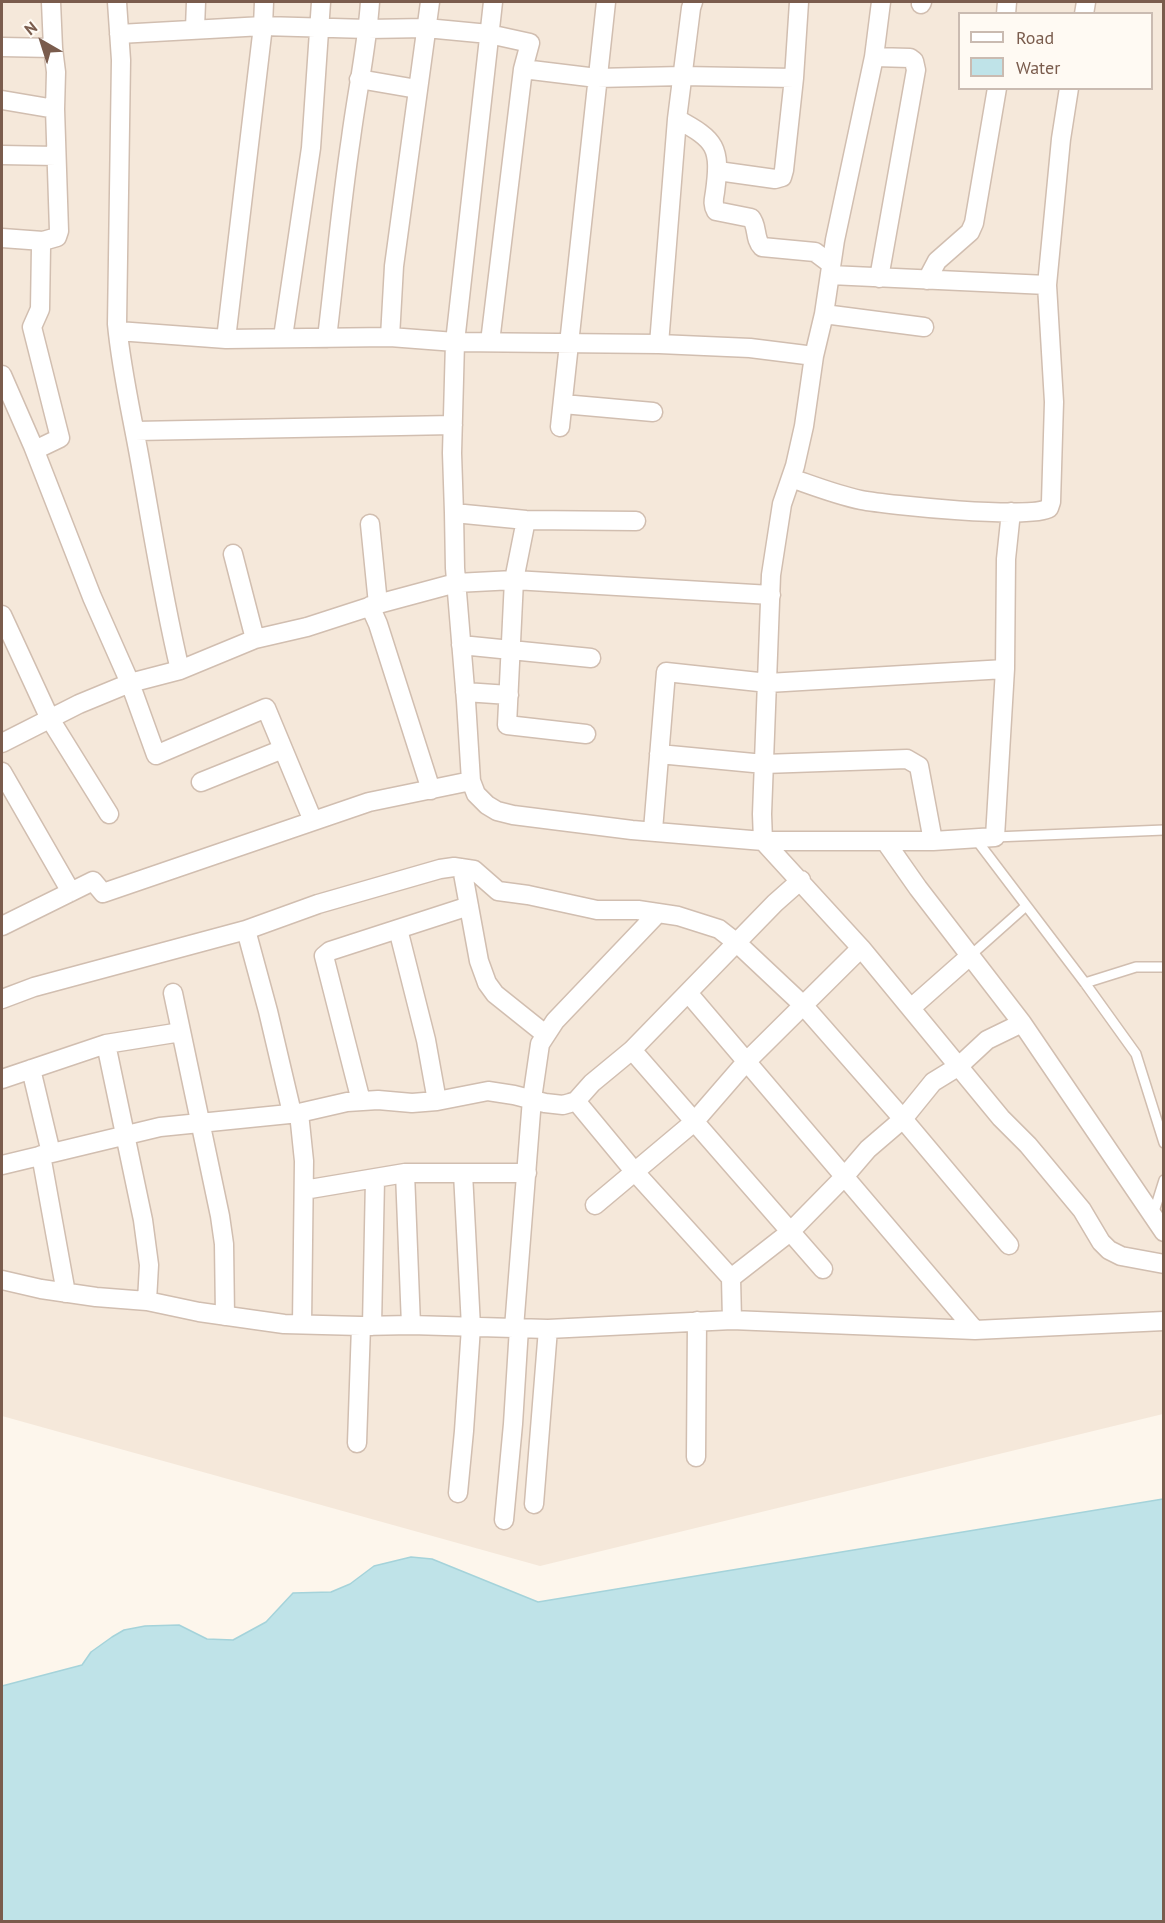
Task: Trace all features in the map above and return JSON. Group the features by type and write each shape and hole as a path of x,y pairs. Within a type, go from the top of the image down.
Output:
{"street":[{"path":"2,238 43,241 59,235 56,72 51,2"},
{"path":"117,2 121,72 118,331 121,367 135,431 167,615 180,670"},
{"path":"195,28 196,2"},
{"path":"226,339 264,2"},
{"path":"283,337 311,148 321,2"},
{"path":"327,338 370,2"},
{"path":"390,337 394,266 430,2"},
{"path":"493,2 455,342 453,425 456,583 471,781 476,794 487,805 497,811 513,815 632,830 763,841 933,841 995,837 1005,669 1006,559 1011,512"},
{"path":"560,427 606,2"},
{"path":"659,344 677,118 693,2"},
{"path":"718,171 775,179 782,177 794,78 799,2"},
{"path":"880,2 874,57 814,356 804,426 782,504 771,575 762,814 763,841 861,948 1000,1118 1028,1145 1082,1210 1101,1242 1121,1256 1164,1264"},
{"path":"119,34 263,26 426,28 489,34 530,43 523,69 490,342"},
{"path":"2,46 53,48"},
{"path":"874,57 910,58 914,61 916,70 879,278"},
{"path":"523,69 597,78 682,76 794,78"},
{"path":"359,80 417,89"},
{"path":"927,280 937,261 970,232 974,223 997,90"},
{"path":"791,478 838,494 893,505 1011,512 1044,511 1049,508 1053,402 1047,285 1069,90"},
{"path":"2,100 55,109"},
{"path":"677,118 699,131 710,141 717,156 718,171 714,202 716,210 751,218 755,224 758,243 762,247 815,252 831,270 879,278 1047,285"},
{"path":"2,155 56,156"},
{"path":"35,450 60,438 32,327 40,309 43,241"},
{"path":"824,314 924,327"},
{"path":"118,331 226,339 390,337 455,342 659,344 750,348 814,356"},
{"path":"2,375 35,450 92,597 130,683 156,755 266,708 313,821"},
{"path":"563,404 653,412"},
{"path":"135,431 453,425"},
{"path":"454,513 526,520 636,521"},
{"path":"526,520 514,580 507,724 586,734"},
{"path":"370,524 374,605 378,624 431,790"},
{"path":"233,554 255,639"},
{"path":"2,742 130,683 180,670 255,639 307,627 374,605 456,583 514,580 771,595"},
{"path":"2,615 50,718 109,814"},
{"path":"461,645 591,658"},
{"path":"653,830 666,672 768,683 1005,669"},
{"path":"465,692 509,695"},
{"path":"201,782 283,749"},
{"path":"659,754 764,764 907,759 919,766 933,841"},
{"path":"2,772 71,892"},
{"path":"5,918 93,881 103,892 369,802 471,781"},
{"path":"885,841 1022,1023 1164,1232"},
{"path":"462,868 482,973 486,983 495,994 545,1034"},
{"path":"2,999 34,987 246,930 318,904 440,869 474,870 498,891 597,910 638,910 678,916 718,929 737,943 803,1005 1010,1245"},
{"path":"2,1165 160,1127 295,1113 347,1102 378,1100 412,1103 437,1101 488,1091 563,1105 576,1101 592,1083 632,1050 664,1016 689,994 775,903 801,880"},
{"path":"361,1101 324,956 330,951 469,906"},
{"path":"504,1520 513,1424 527,1173 537,1059 545,1034 555,1021 658,913"},
{"path":"398,929 426,1040 437,1101"},
{"path":"246,930 295,1113 304,1161 302,1324"},
{"path":"596,1205 694,1122 746,1062 861,948"},
{"path":"911,1008 970,956"},
{"path":"173,993 220,1216 224,1244 225,1316"},
{"path":"689,994 975,1330"},
{"path":"731,1278 790,1232 868,1149 903,1119 933,1082 959,1066 987,1040 1022,1023"},
{"path":"2,1079 106,1044 181,1032"},
{"path":"106,1044 143,1220 149,1265 147,1301"},
{"path":"632,1050 823,1269"},
{"path":"30,1069 46,1154 66,1293"},
{"path":"576,1101 634,1171 731,1278 732,1320"},
{"path":"304,1190 405,1173 527,1173"},
{"path":"405,1173 411,1325"},
{"path":"458,1493 471,1327 463,1173"},
{"path":"357,1443 367,1326 375,1179"},
{"path":"2,1280 66,1293 147,1301 225,1316 284,1324 548,1329 732,1320 975,1330 1164,1321"},
{"path":"696,1457 697,1321"},
{"path":"534,1504 548,1329"}],"lane":[{"path":"995,837 1164,830"},
{"path":"975,838 1085,982 1136,1054 1164,1143"},
{"path":"970,956 1026,906"},
{"path":"1085,982 1136,967 1164,967"},
{"path":"1152,1216 1164,1180"}],"shaded area":[{"path":"2,2 1163,2 1163,1414 540,1566 2,1416"}],"water":[{"path":"1163,1499 1163,1921 2,1921 2,1686 82,1665 91,1652 124,1630 145,1626 179,1625 207,1639 233,1640 266,1622 293,1593 331,1592 350,1584 374,1566 411,1557 432,1559 538,1602"}]}
